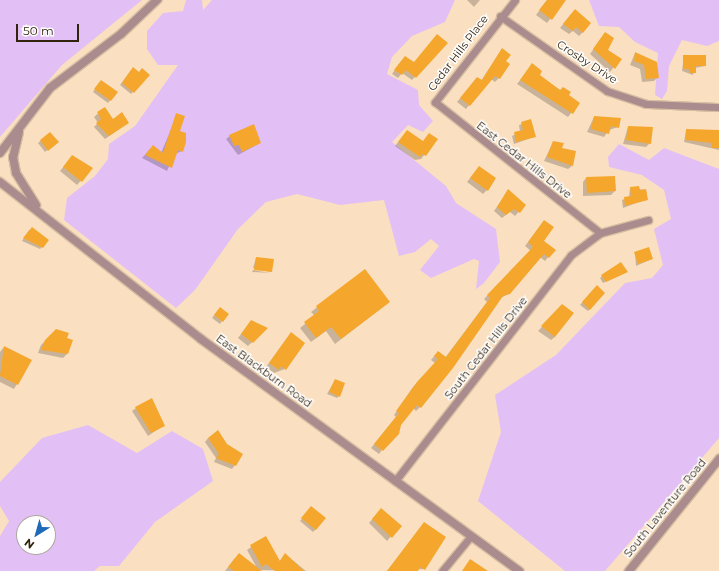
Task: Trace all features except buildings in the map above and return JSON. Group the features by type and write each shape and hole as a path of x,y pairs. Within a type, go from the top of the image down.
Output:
{"street":[{"path":"0,154 50,88 121,34 157,0"},
{"name":"Cedar Hills Place","path":"435,102 500,16 515,0"},
{"name":"Crosby Drive","path":"500,16 607,91 646,104 719,107"},
{"name":"East Cedar Hills Drive","path":"435,102 600,233"},
{"path":"21,126 13,157 16,174 45,217"},
{"name":"East Blackburn Road","path":"0,182 201,338 519,571"},
{"path":"600,233 648,220"},
{"name":"South Cedar Hills Drive","path":"395,481 571,255 600,233"},
{"name":"South Laventure Road","path":"629,571 719,459"},
{"path":"442,571 471,536"}],"shaded area":[{"path":"0,0 142,0 62,65 0,137"},
{"path":"186,0 202,0 203,10 212,0 455,0 445,22 412,36 392,57 387,74 418,90 419,105 433,121 423,132 408,125 392,142 446,186 456,203 496,229 500,262 484,283 476,289 479,261 474,259 431,278 420,270 439,246 431,239 415,252 399,256 384,200 340,205 297,194 266,202 238,229 195,290 176,308 64,220 67,198 95,176 108,159 109,144 135,126 178,65 158,65 147,49 147,31 163,13 183,11"},
{"path":"589,0 719,0 719,41 707,46 682,40 669,66 667,91 662,99 655,95 658,53 635,42 619,27 599,26"},
{"path":"619,144 649,160 664,148 719,169 719,438 605,571 565,571 478,501 501,432 495,395 556,355 625,283 652,278 663,265 654,229 671,219 664,190 642,175 609,167 608,157"},
{"path":"88,425 137,453 172,431 203,449 213,481 155,522 119,566 100,566 94,571 0,571 0,536 9,521 0,506 0,482 42,438"}]}
